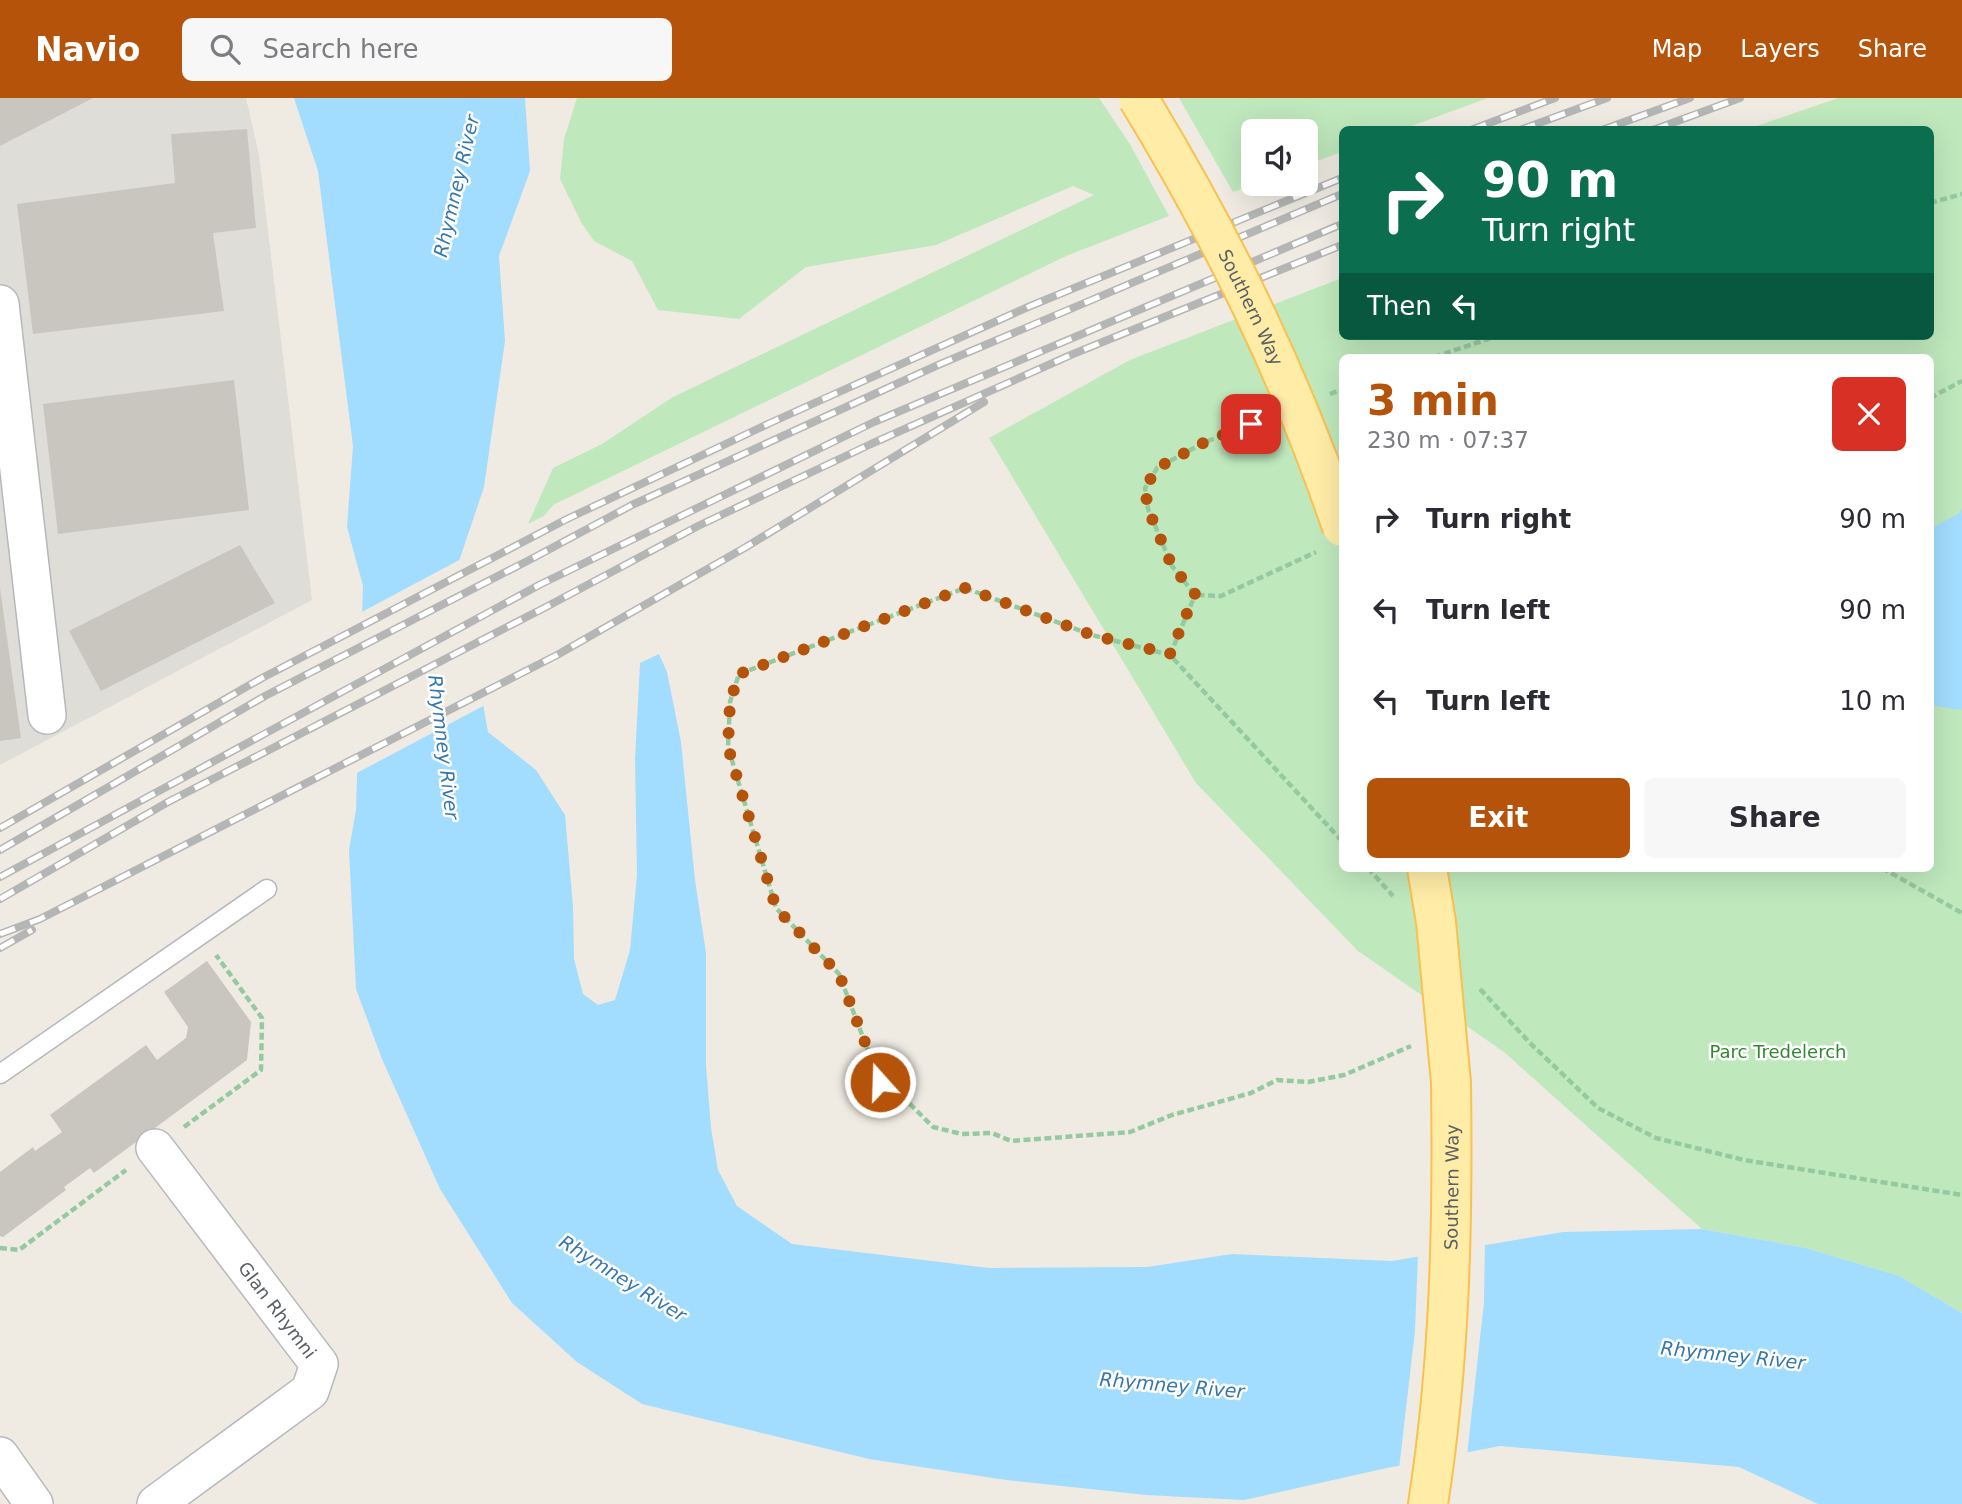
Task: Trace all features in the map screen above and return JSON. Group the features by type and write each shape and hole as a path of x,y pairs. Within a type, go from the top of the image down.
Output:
{"main road":[{"name":"Southern Way","path":"1138,98 1186,177 1265,331 1310,435 1330,539"},
{"name":"Southern Way","path":"1428,872 1451,1083 1452,1170 1449,1312 1428,1504"}],"street":[{"path":"0,304 47,715"},
{"name":"Glan Rhymni","path":"155,1148 319,1364 310,1391 156,1504"},
{"path":"0,1456 34,1504"}],"lane":[{"path":"0,1074 267,890"}],"path":[{"path":"1934,202 1962,194"},
{"path":"1443,354 1485,340"},
{"path":"1934,396 1962,382"},
{"path":"1317,398 1339,390"},
{"path":"1267,418 1205,442 1157,468 1145,488 1148,509 1172,566 1195,594 1221,596 1330,539"},
{"path":"1339,838 1170,654 1092,635 965,588 739,674 730,702 728,747 776,908 839,974 880,1082 911,1105 933,1127 961,1134 992,1133 1010,1141 1130,1132 1172,1115 1251,1093 1277,1080 1308,1082 1344,1075 1413,1045"},
{"path":"1170,654 1195,594"},
{"path":"1372,872 1396,898"},
{"path":"1889,872 1962,913"},
{"path":"0,1248 19,1250 261,1070 262,1018 201,934"},
{"path":"1471,979 1530,1043 1598,1108 1656,1138 1744,1160 1962,1195"},
{"path":"1471,999 1480,990"}],"shaded area":[{"path":"0,98 246,98 259,155 312,600 0,765"}],"green space":[{"path":"577,98 1099,98 1131,146 1169,216 1066,256 553,505 544,516 528,524 553,468 602,444 673,397 1094,195 1073,186 936,245 806,267 739,319 658,310 632,261 594,241 581,222 560,179 564,139"},
{"path":"1179,98 1488,98 1411,126 1339,126 1339,153 1318,161 1318,119 1241,119 1241,189 1233,192"},
{"name":"Parc Tredelerch","path":"1838,98 1962,98 1962,1313 1899,1276 1806,1248 1702,1229 1504,1052 1358,951 1196,783 989,438 1130,360 1339,279 1339,340 1934,340 1934,126 1757,126"}],"water":[{"name":"Rhymney River","path":"294,98 525,98 530,171 499,256 505,341 484,487 458,564 488,732 536,770 565,815 573,906 574,959 583,994 598,1005 615,1000 630,950 637,875 635,759 640,663 659,654 667,672 681,742 695,880 706,953 706,1065 711,1128 718,1170 737,1206 792,1244 989,1268 1147,1267 1232,1254 1392,1261 1563,1232 1702,1229 1806,1248 1899,1276 1962,1313 1962,1504 1818,1504 1739,1467 1500,1446 1244,1500 1146,1495 1006,1480 869,1459 642,1404 577,1362 512,1303 440,1189 382,1059 356,989 349,850 356,810 363,586 347,527 353,446 318,171"},
{"path":"1962,509 1962,710 1934,706 1934,527"}],"pier":[{"path":"463,558 461,565 487,704 353,775 358,614"},
{"path":"1485,1242 1484,1302 1467,1456 1399,1469 1415,1331 1418,1253"}],"building":[{"path":"0,98 93,98 0,146"},
{"path":"247,129 256,228 213,233 224,311 33,334 17,204 175,183 171,134"},
{"path":"234,380 249,510 58,534 43,404"},
{"path":"240,545 275,603 101,691 69,631"},
{"path":"0,588 21,738 0,741"},
{"path":"207,961 251,1022 247,1060 94,1173 90,1168 64,1187 66,1190 3,1237 0,1236 0,1172 33,1147 35,1151 62,1132 50,1115 146,1045 157,1060 186,1038 188,1027 164,992"}],"railway":[{"path":"1482,126 1555,98"},
{"path":"1531,126 1607,98"},
{"path":"1613,126 1690,98"},
{"path":"1664,126 1740,98"},
{"path":"0,828 262,678 567,519 770,423 1028,307 1339,179"},
{"path":"0,850 265,696 632,505 938,365 1339,195"},
{"path":"0,877 541,584 874,422 1339,225"},
{"path":"0,899 168,802 698,526 871,444 1073,354 1339,246"},
{"path":"0,934 40,919 557,655 746,547 984,402"},
{"path":"0,948 32,930"}],"route":[{"path":"880,1082 839,974 776,908 728,747 730,702 739,674 965,588 1092,635 1170,654 1195,594 1172,566 1148,509 1145,488 1157,468 1205,442 1251,424"}]}
